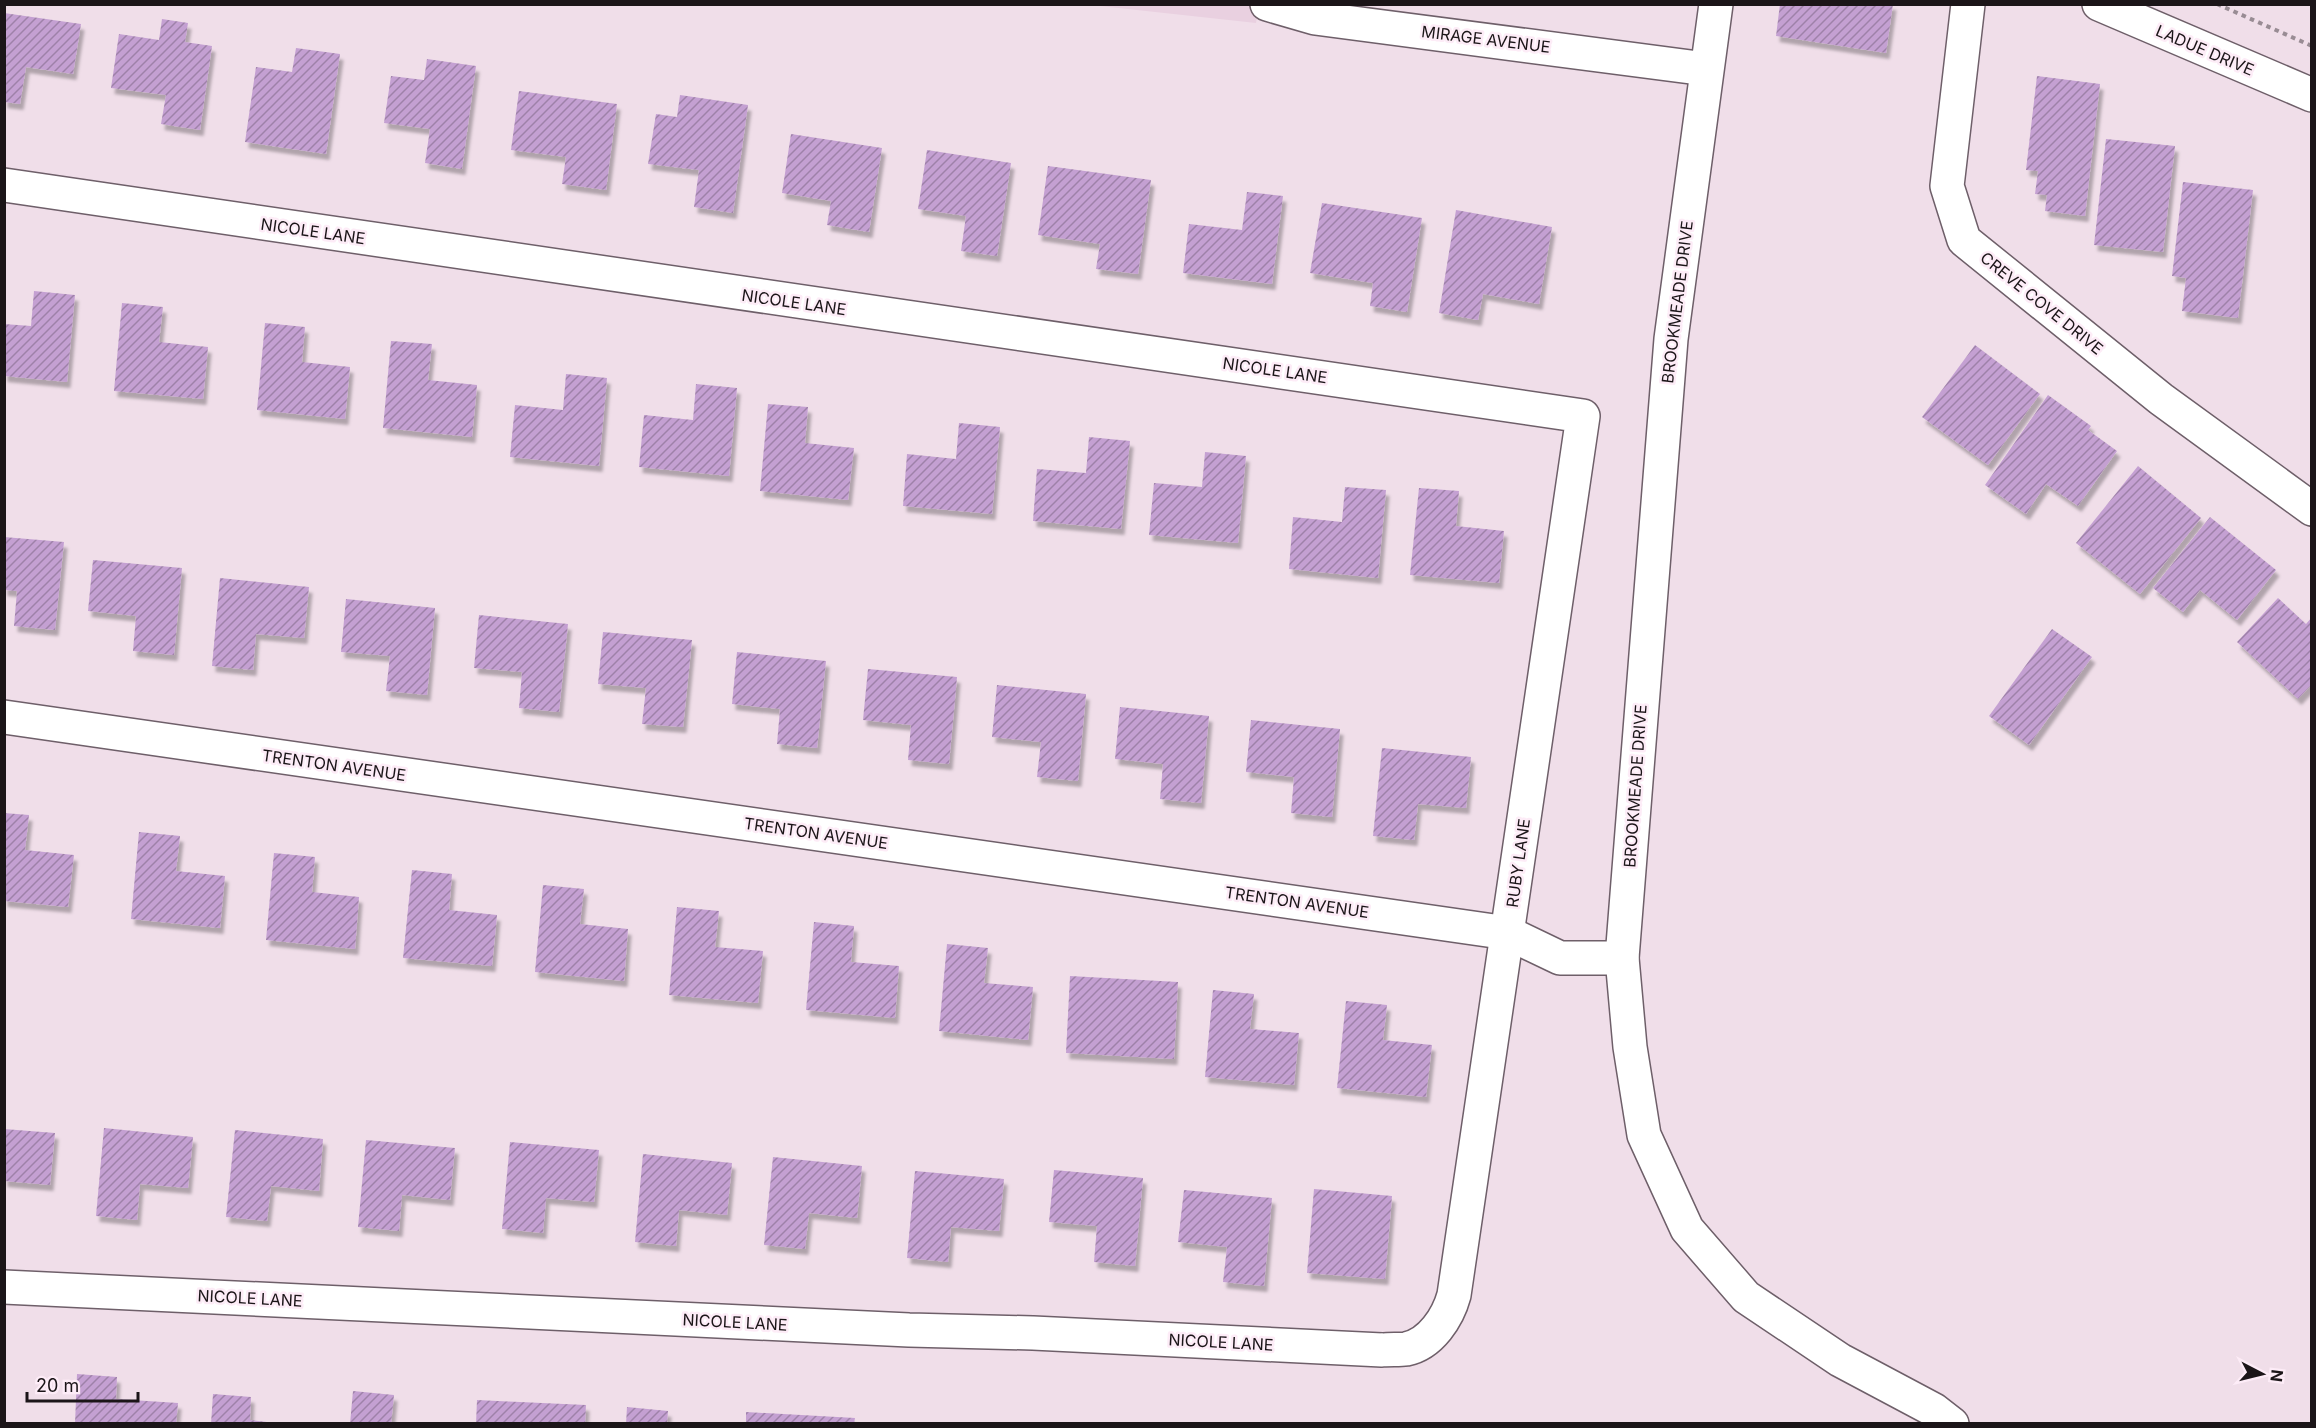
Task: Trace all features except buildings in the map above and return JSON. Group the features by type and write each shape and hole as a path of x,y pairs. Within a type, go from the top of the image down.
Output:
{"street":[{"name":"MIRAGE AVENUE","path":"1267,4 1315,18 1706,69"},
{"name":"BROOKMEADE DRIVE","path":"1716,4 1671,339 1622,958 1630,1047 1644,1135 1687,1229 1746,1297 1840,1360 1934,1410 1952,1424"},
{"name":"CREVE COVE DRIVE","path":"1968,4 1947,186 1965,240 2161,399 2312,509"},
{"name":"LADUE DRIVE","path":"2100,4 2312,95"},
{"name":"NICOLE LANE","path":"4,185 1583,416"},
{"name":"RUBY LANE","path":"1450,1310 1508,933 1583,416"},
{"name":"TRENTON AVENUE","path":"4,717 1508,933 1560,958 1622,958"},
{"name":"NICOLE LANE","path":"4,1287 1382,1350 1408,1349 1428,1337 1443,1322 1450,1310"}],"path":[{"path":"2217,4 2312,46"}],"shaded area":[{"path":"1091,5 1259,5 1256,23"}]}
